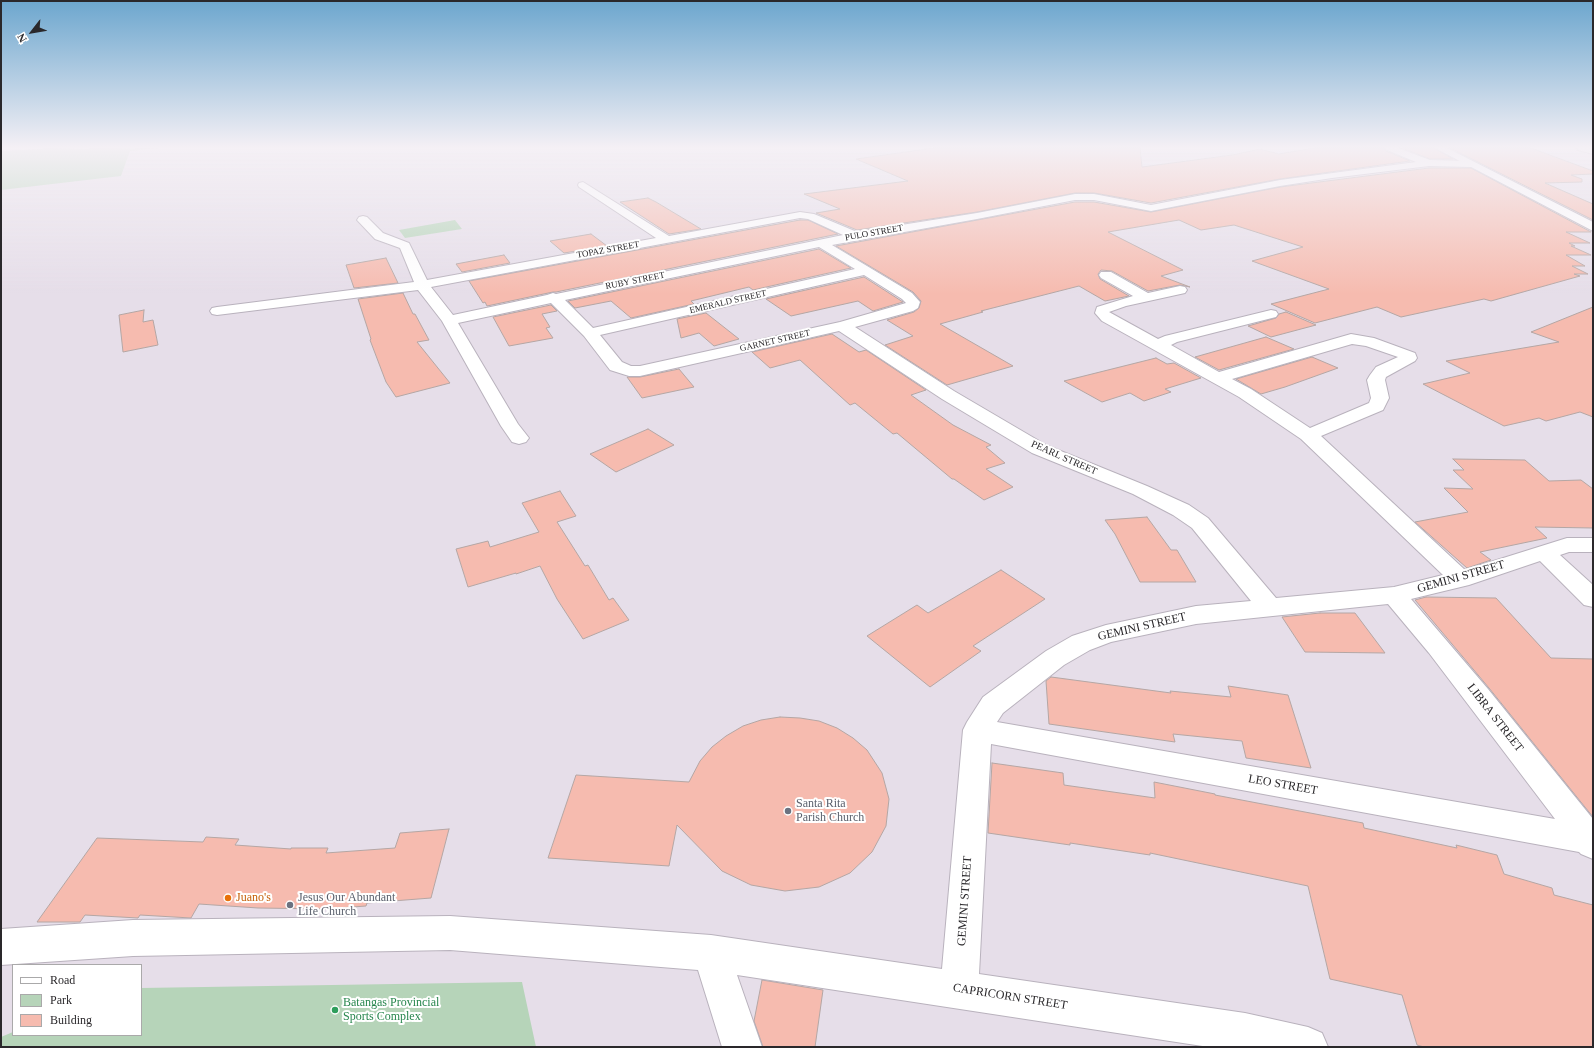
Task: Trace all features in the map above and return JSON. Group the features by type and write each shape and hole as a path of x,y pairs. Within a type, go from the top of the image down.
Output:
{"street":[{"path":"601,197 666,239"},
{"name":"PULO STREET","path":"821,243 977,216 1075,197 1094,197 1142,207 1156,208 1211,197"},
{"path":"1535,197 1593,227"},
{"name":"TOPAZ STREET","path":"217,311 422,285 794,216 810,216 856,236"},
{"path":"363,220 379,236 405,246 422,285 449,320 510,426 519,438"},
{"path":"821,243 866,271"},
{"name":"RUBY STREET","path":"449,320 553,297 821,243"},
{"name":"GARNET STREET","path":"590,333 616,366 629,371 640,371 842,326 908,308 913,305 913,302 910,299 866,271"},
{"name":"EMERALD STREET","path":"590,333 866,271"},
{"path":"1106,275 1146,298"},
{"path":"1180,290 1122,303 1106,308 1102,310 1102,313 1112,321 1251,397 1308,435 1461,579"},
{"path":"553,297 590,333"},
{"path":"1162,348 1163,343 1171,339 1271,314"},
{"name":"PEARL STREET","path":"842,326 948,395 1039,449 1067,462 1140,490 1182,510 1200,523 1269,606"},
{"path":"1218,378 1351,339 1368,341 1409,356 1409,358 1382,371 1378,375 1376,380 1380,398 1377,406 1308,435"},
{"name":"GEMINI STREET","path":"960,989 977,730 993,705 1056,658 1081,643 1106,634 1196,615 1269,606 1394,595 1461,579 1567,545 1593,545"},
{"path":"1544,552 1593,599"},
{"name":"LIBRA STREET","path":"1394,595 1473,690 1591,842"},
{"name":"LEO STREET","path":"977,730 1591,842"},
{"name":"CAPRICORN STREET","path":"1,947 133,938 450,933 711,953 960,989 1245,1033 1308,1047"},
{"path":"711,953 742,1047"}],"green space":[{"path":"455,220 462,229 405,238 399,230"},
{"name":"Batangas Provincial Sports Complex","path":"522,982 536,1047 1,1047 1,1037 12,1032 12,1036 142,1036 142,988"}],"building":[{"path":"811,197 1055,197 977,212 857,230 816,213 840,209"},
{"path":"1116,197 1184,197 1151,203"},
{"path":"1229,197 1525,197 1591,232 1566,232 1590,243 1569,243 1575,246 1571,246 1591,255 1566,255 1585,266 1572,266 1588,274 1574,274 1580,276 1491,301 1484,299 1401,317 1377,307 1315,323 1271,304 1329,289 1252,261 1303,247 1234,225 1201,230 1179,220 1108,232 1183,270 1161,276 1190,287 1180,285 1148,291 1112,271 1101,270 1098,274 1100,279 1129,296 1105,301 1079,286 981,311 983,312 940,324 1013,366 947,385 885,345 913,336 887,320 914,312 919,308 921,301 913,292 836,246 1075,202 1094,202 1151,212"},
{"path":"1547,197 1577,197 1593,204 1593,220"},
{"path":"648,198 701,229 669,234 620,202"},
{"path":"800,220 808,220 838,234 487,306 485,302 483,303 469,281"},
{"path":"591,234 607,246 564,253 550,241"},
{"path":"819,249 851,268 753,290 749,287 691,301 694,304 631,318 611,301 575,308 568,301"},
{"path":"504,255 510,263 462,272 456,264"},
{"path":"386,258 398,283 354,288 346,265"},
{"path":"864,277 903,302 873,311 858,301 791,316 766,299"},
{"path":"403,293 413,314 415,314 429,340 417,342 450,383 396,397 386,382 370,340 371,339 358,299"},
{"path":"551,305 557,311 542,314 550,327 546,328 553,338 509,346 493,317"},
{"path":"1593,307 1593,417 1580,412 1546,421 1539,418 1504,426 1423,384 1470,373 1446,361 1559,342 1531,332"},
{"path":"144,310 143,322 153,320 158,345 123,352 119,315"},
{"path":"1286,312 1316,325 1271,337 1248,326 1276,318 1279,314"},
{"path":"706,313 739,339 714,346 699,333 681,338 677,319"},
{"path":"832,334 859,352 866,350 926,390 911,395 953,425 991,445 986,447 1005,463 986,469 1013,487 984,500 952,479 897,433 893,434 855,403 850,405 800,360 770,368 752,352"},
{"path":"1266,337 1294,349 1219,370 1195,357"},
{"path":"1312,357 1338,368 1261,394 1236,379"},
{"path":"1156,358 1167,364 1174,363 1201,378 1165,389 1171,392 1144,401 1130,393 1102,402 1064,381"},
{"path":"679,369 694,387 642,398 627,377 640,377"},
{"path":"648,429 674,445 616,472 590,454"},
{"path":"1453,459 1525,460 1549,481 1581,480 1593,489 1593,528 1535,527 1547,538 1480,552 1491,560 1467,568 1415,522 1468,512 1444,488 1473,489 1453,470 1464,470"},
{"path":"560,491 576,516 557,522 585,566 588,565 609,600 613,598 629,620 583,639 557,599 540,566 468,587 456,549 488,541 490,547 539,532 522,503"},
{"path":"1147,517 1171,550 1177,550 1196,582 1140,582 1115,534 1105,520"},
{"path":"1001,570 1045,599 973,646 981,651 930,687 867,636 917,605 928,613"},
{"path":"1426,597 1496,598 1551,658 1593,659 1593,817 1489,688 1415,600"},
{"path":"1320,613 1355,613 1385,653 1305,652 1282,617"},
{"path":"1051,677 1171,693 1170,691 1231,697 1228,686 1288,695 1311,768 1246,758 1242,741 1173,734 1175,742 1049,724 1046,681"},
{"name":"Santa Rita Parish Church","path":"780,717 819,721 837,728 853,738 867,750 882,773 889,799 886,826 872,852 850,873 819,887 785,891 751,885 722,871 677,825 669,866 548,858 576,775 689,782 700,761 712,747 726,736 743,726 761,720"},
{"path":"992,763 1063,773 1064,785 1155,798 1154,782 1363,823 1364,828 1457,848 1456,845 1497,855 1504,874 1552,888 1554,895 1593,905 1593,1047 1424,1047 1417,1045 1402,995 1330,979 1308,886 1150,853 1150,855 988,833"},
{"path":"449,829 431,898 367,903 366,906 326,909 258,908 199,904 191,918 140,915 138,918 85,915 80,922 37,922 97,838 203,842 206,837 239,839 235,845 291,849 328,848 326,853 395,848 400,833"},
{"path":"762,980 823,990 815,1047 763,1047 754,1021"}],"place":[{"name":"Santa Rita Parish Church","path":"788,811"},
{"name":"Juano's","path":"228,898"},
{"name":"Jesus Our Abundant Life Church","path":"290,905"},
{"name":"Batangas Provincial Sports Complex","path":"335,1010"}]}
